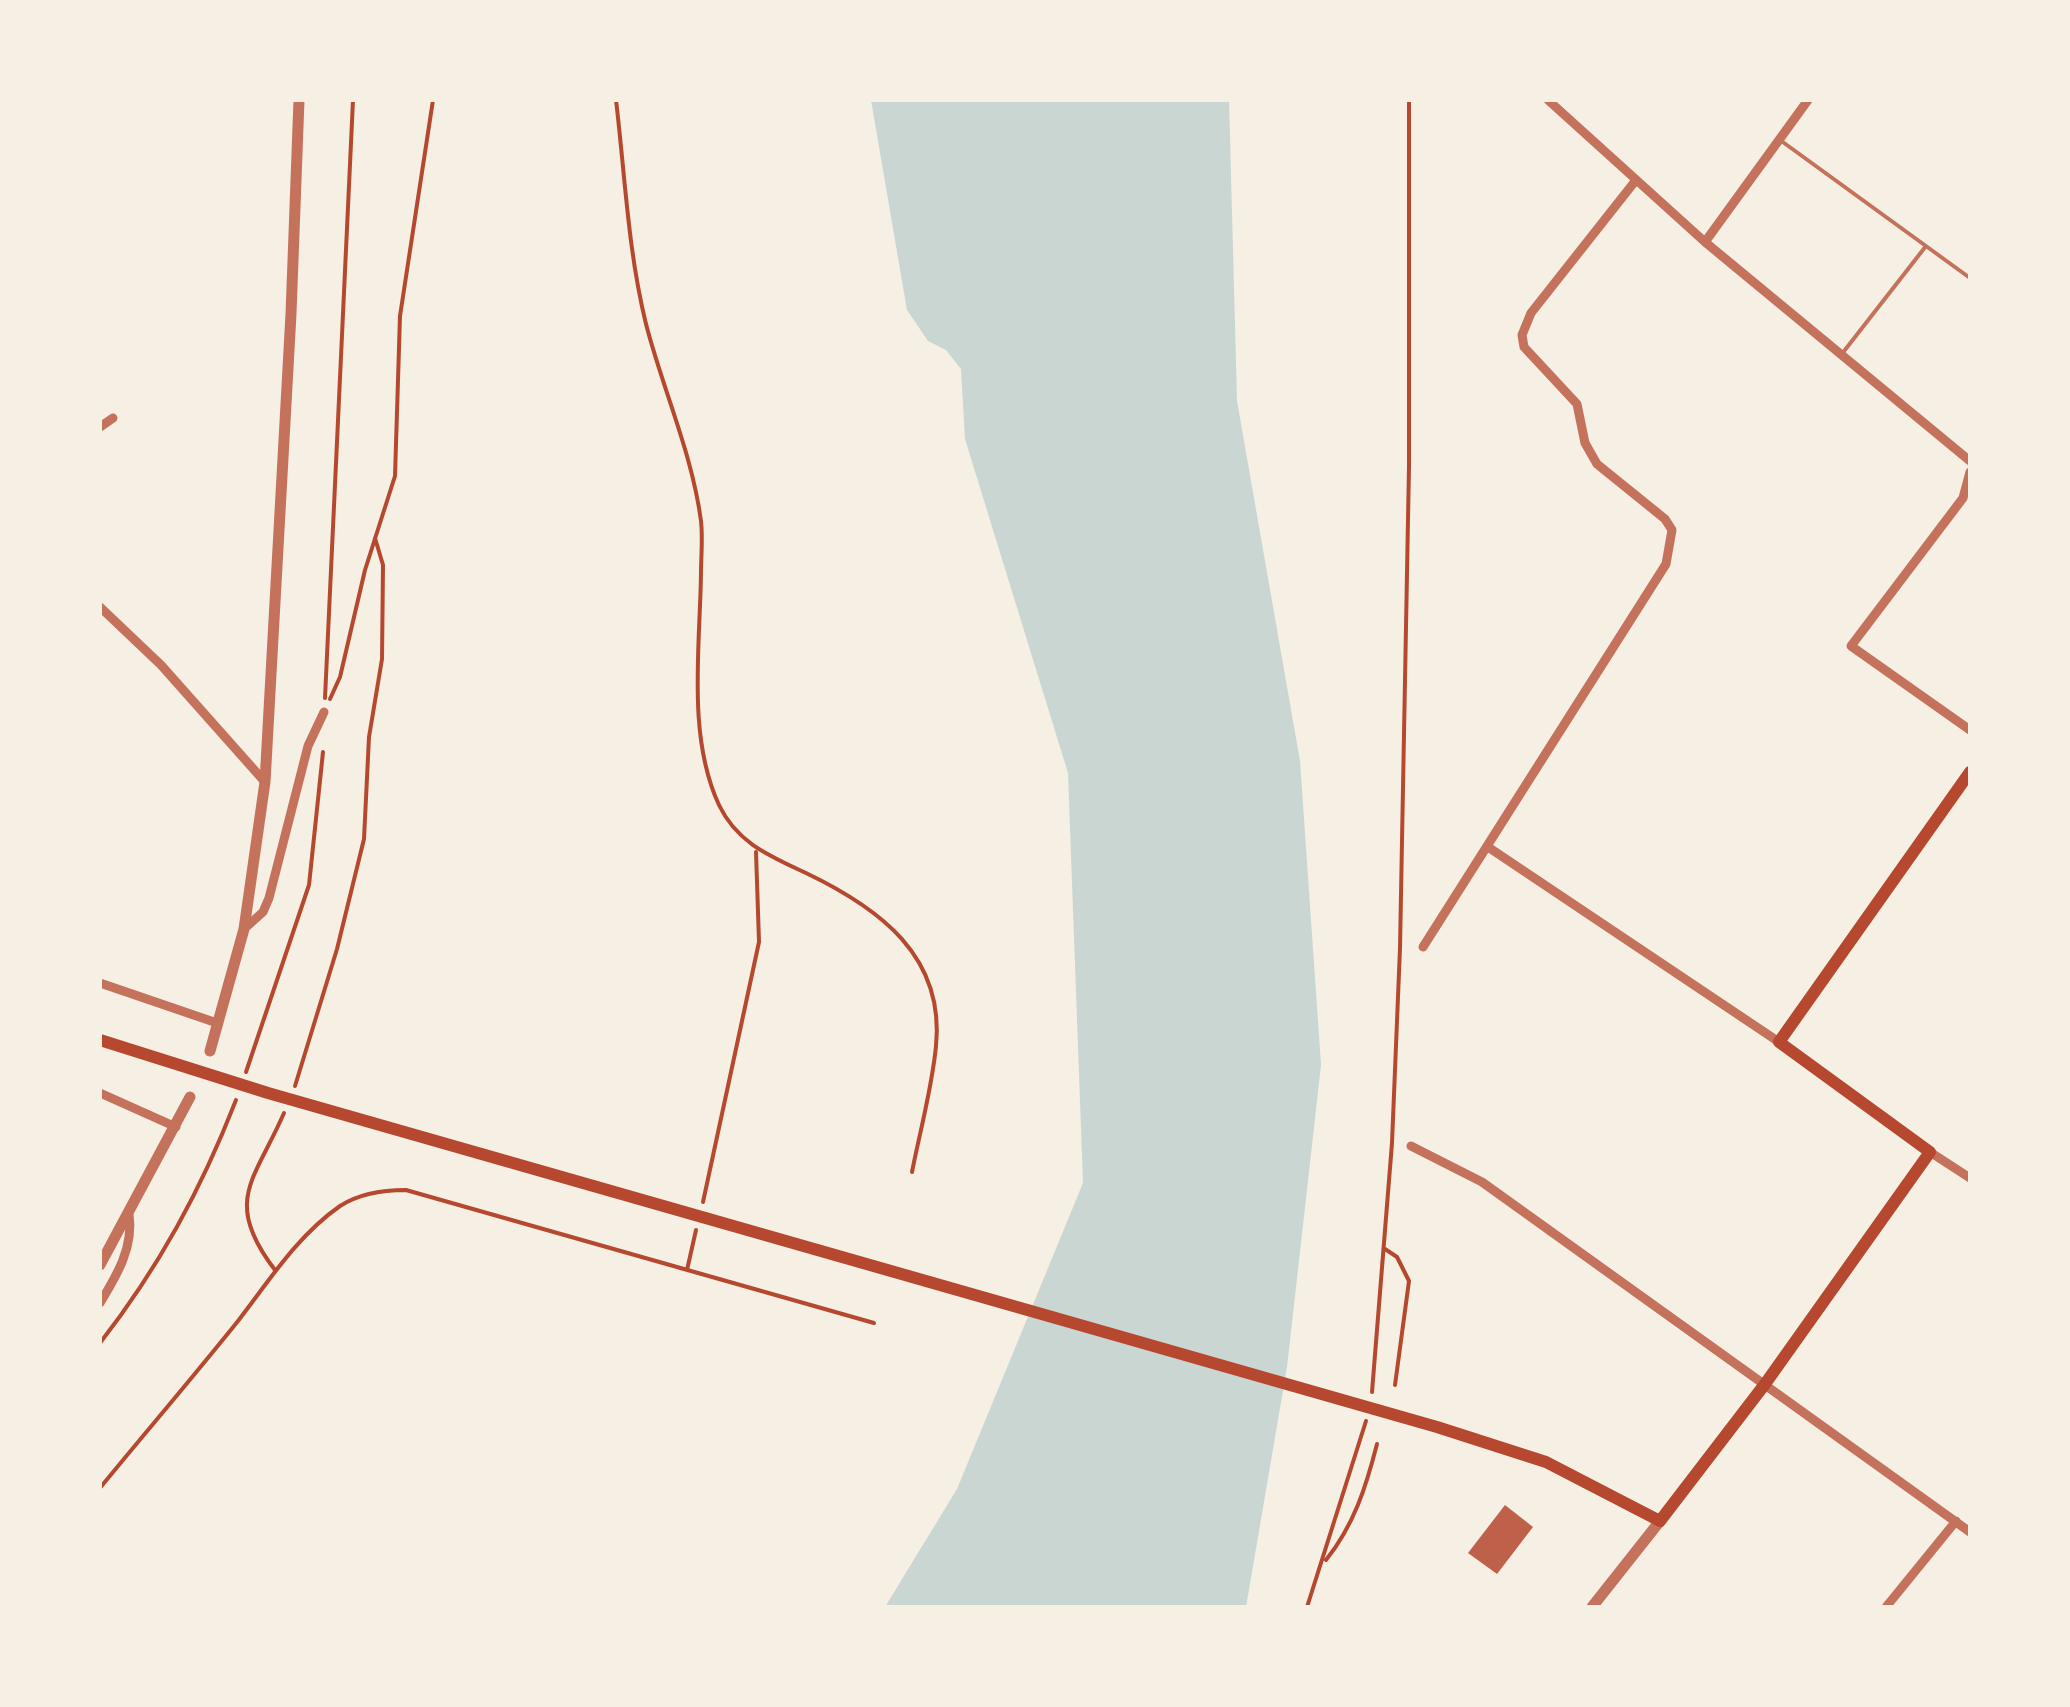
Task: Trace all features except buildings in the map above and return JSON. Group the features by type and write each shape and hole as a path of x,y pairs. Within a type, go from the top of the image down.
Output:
{"main road":[{"path":"100,1040 268,1093 1368,1407 1546,1462 1660,1521 1765,1384 1930,1152 1779,1042 1970,772"}],"street":[{"path":"210,1050 244,929 266,782 299,100"},
{"path":"1548,100 1705,242 1970,461"},
{"path":"1705,242 1808,100"},
{"path":"1422,947 1666,564 1672,530 1665,519 1597,464 1585,443 1577,404 1524,348 1522,335 1531,313 1636,180"},
{"path":"100,427 113,418"},
{"path":"1970,472 1963,498 1852,646 1970,730"},
{"path":"100,607 161,665 266,782"},
{"path":"244,929 270,898 308,746 324,712"},
{"path":"1488,846 1779,1042"},
{"path":"100,983 217,1022"},
{"path":"100,1093 176,1128"},
{"path":"100,1265 190,1097"},
{"path":"1412,1146 1482,1182 1970,1532"},
{"path":"1930,1152 1970,1178"},
{"path":"100,1303 132,1234 129,1214"},
{"path":"1592,1607 1660,1521"},
{"path":"1886,1607 1956,1521"}],"lane":[{"path":"1780,140 1970,278"},
{"path":"1841,355 1926,246"}],"path":[{"path":"324,712 353,100"},
{"path":"324,712 340,677 395,476 400,316 433,100"},
{"path":"616,100 632,250 643,306 682,438 701,523 701,735 720,806 737,833 756,850 815,878 870,911 905,938 924,967 935,1004 936,1045 912,1172"},
{"path":"1307,1607 1373,1391 1385,1248 1401,890 1410,466 1409,100"},
{"path":"293,1091 337,949 364,838 369,737 382,660 383,564 375,538"},
{"path":"100,1343 158,1265 241,1085 309,886 322,751"},
{"path":"687,1270 758,942 756,850"},
{"path":"274,1270 249,1226 245,1202 254,1173 286,1106"},
{"path":"100,1488 209,1357 274,1270 322,1220 344,1204 380,1190 406,1190 874,1323"},
{"path":"1385,1248 1397,1258 1409,1282 1395,1384"},
{"path":"1323,1564 1343,1538 1365,1491 1377,1444"}],"shaded area":[{"path":"871,100 1229,100 1237,401 1300,761 1321,1065 1287,1367 1246,1607 885,1607 957,1489 1083,1183 1068,773 965,439 961,369 946,350 928,341 907,310"}]}
